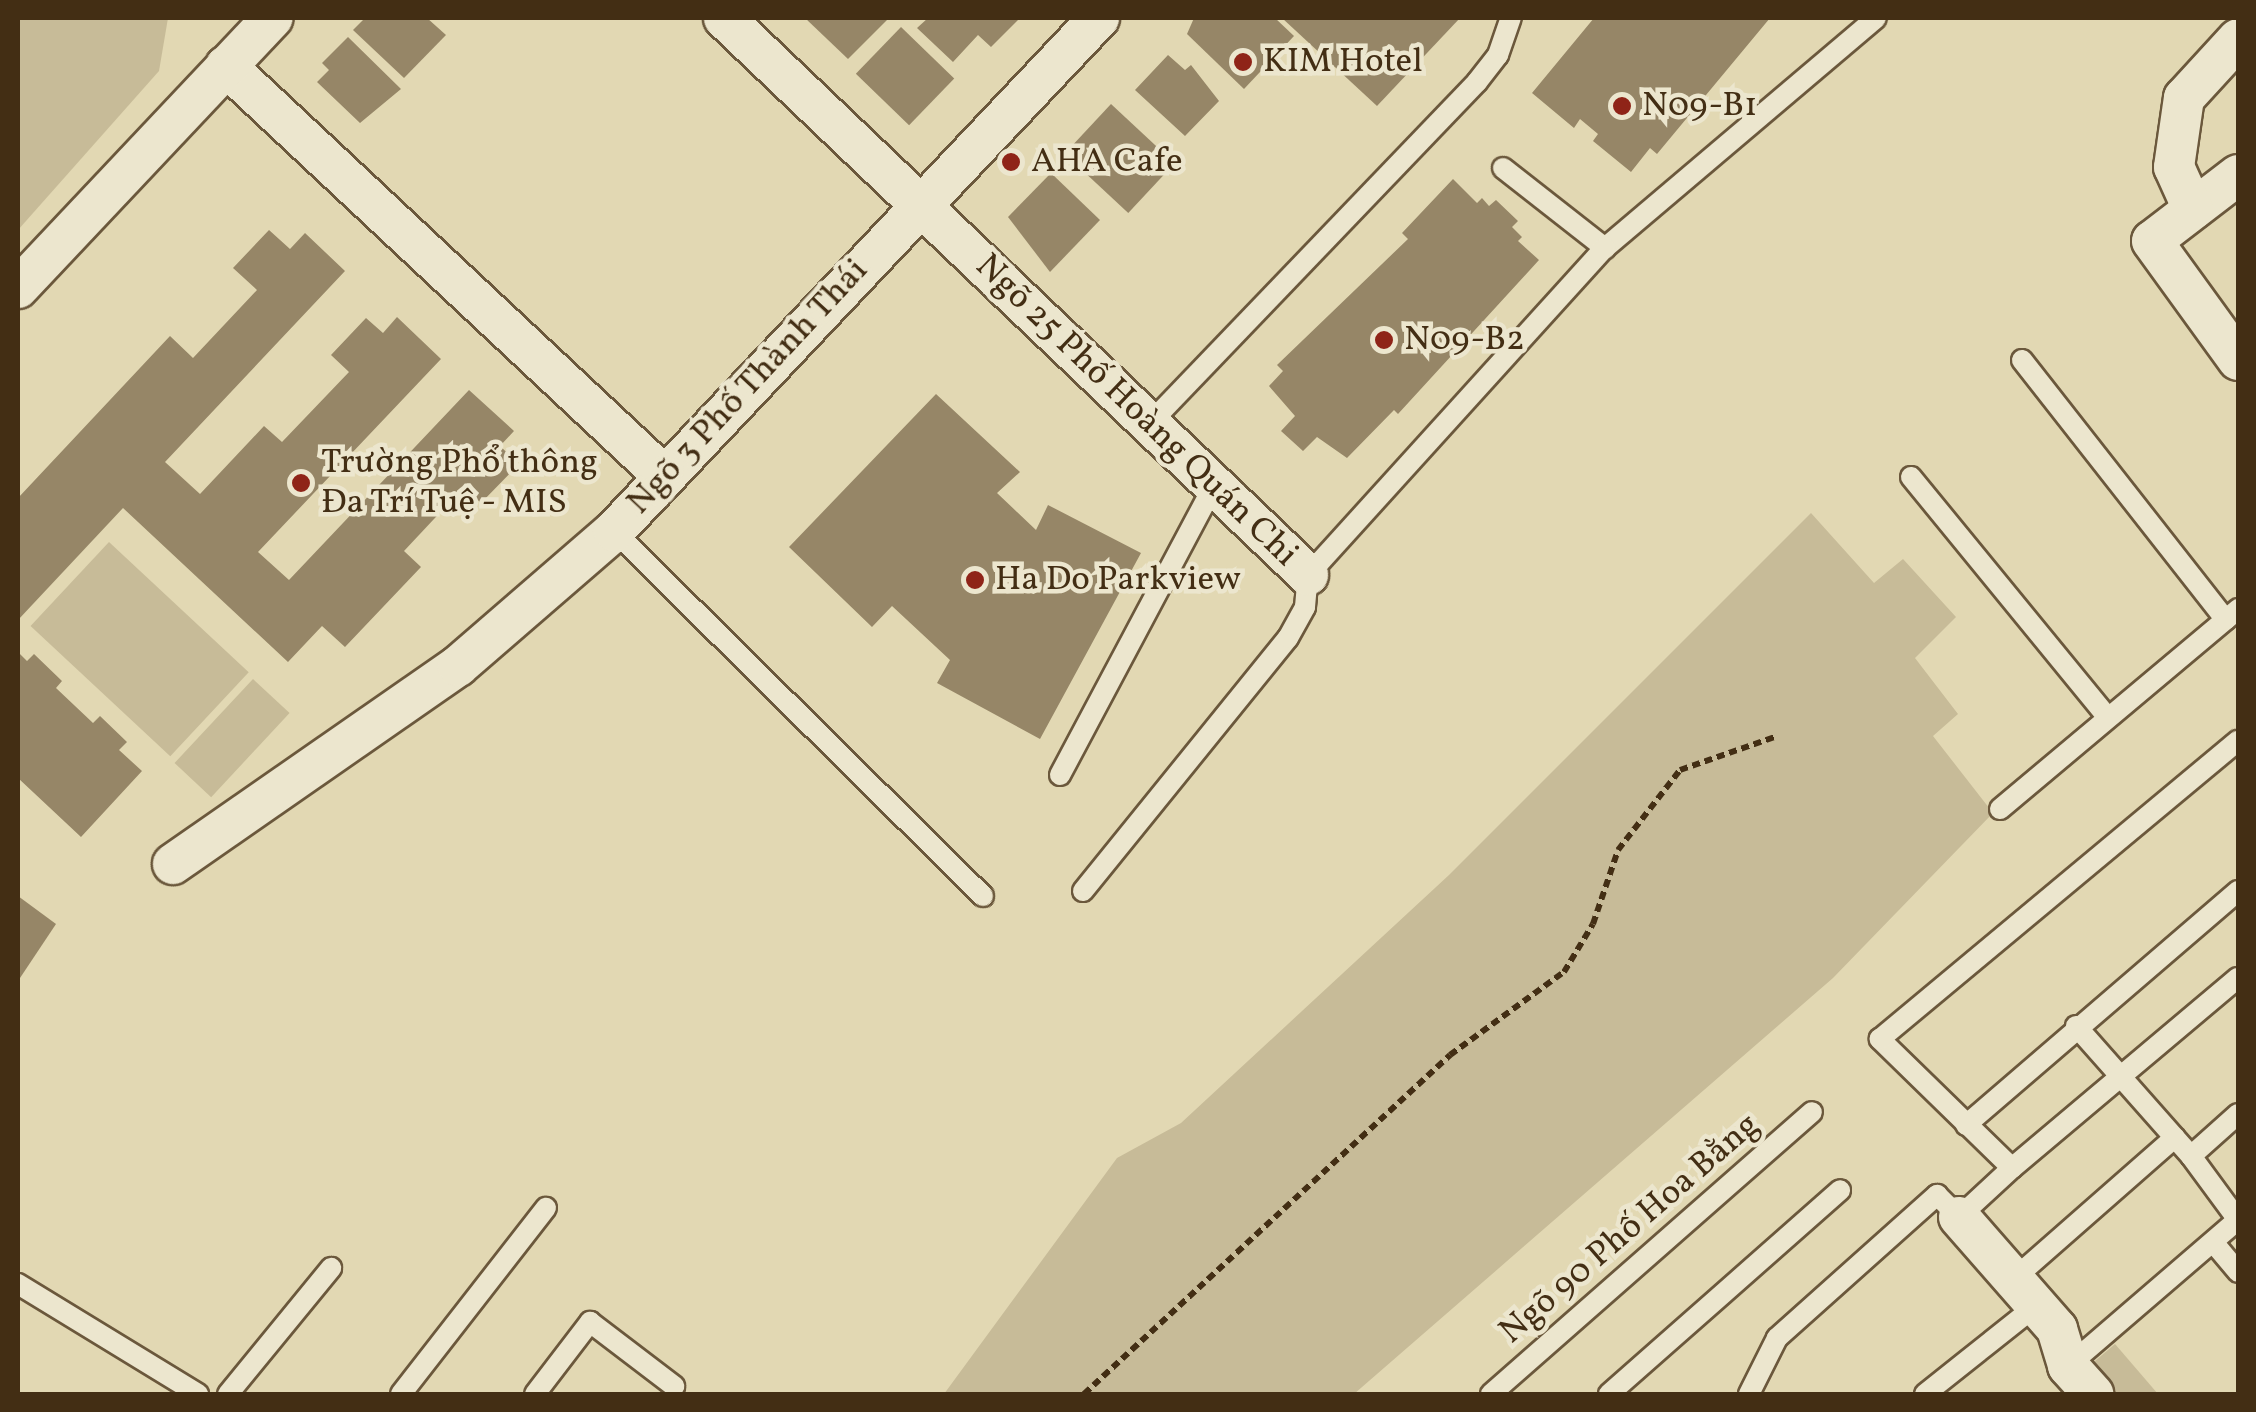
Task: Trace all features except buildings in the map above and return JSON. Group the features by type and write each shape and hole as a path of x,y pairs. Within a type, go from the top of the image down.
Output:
{"street":[{"path":"18,288 272,18"},
{"name":"Ngõ 25 Phố Hoàng Quán Chi","path":"724,18 1308,575"},
{"name":"Ngõ 3 Phố Thành Thái","path":"173,864 458,666 614,531 1099,18"},
{"path":"2193,209 2174,166 2184,98 2238,38"},
{"path":"226,66 665,476"},
{"path":"2238,175 2152,240 2238,360"},
{"path":"1959,1217 2027,1290 2057,1329 2081,1380"}],"lane":[{"path":"1151,422 1477,82 1498,55 1511,18"},
{"path":"1308,575 1605,248 1876,18"},
{"path":"1503,168 1605,248"},
{"path":"2000,808 2106,715 2232,614 2022,360"},
{"path":"1911,477 2106,715"},
{"path":"1060,775 1215,483"},
{"path":"614,531 984,896"},
{"name":"Ngõ 25 Phố Hoàng Quán Chi","path":"1083,891 1288,638 1305,607 1308,575"},
{"path":"2012,1168 1880,1039 2238,741"},
{"path":"1966,1124 2238,891"},
{"path":"1749,1394 1777,1338 1937,1194 1959,1217 2012,1168 2124,1080 2238,978"},
{"path":"2076,1026 2175,1136 2238,1220 2081,1380"},
{"name":"Ngõ 90 Phố Hoa Bằng","path":"1492,1394 1812,1112"},
{"path":"2191,1156 2238,1114"},
{"path":"1925,1394 2175,1136"},
{"path":"1608,1394 1840,1190"},
{"path":"401,1394 546,1208"},
{"path":"2213,1242 2238,1272"},
{"path":"228,1394 331,1268"},
{"path":"18,1284 198,1394"},
{"path":"535,1394 590,1322 674,1386"}],"path":[{"path":"1084,1394 1450,1055 1564,972 1594,924 1618,850 1680,770 1775,737"}],"shaded area":[{"path":"18,18 168,18 159,71 18,230"},
{"path":"1811,513 1874,583 1903,559 1956,617 1915,658 1958,714 1933,736 1993,813 1833,978 1354,1394 944,1394 1117,1158 1181,1123 1449,875"},
{"path":"109,542 249,672 170,756 31,626"},
{"path":"253,679 290,713 211,797 175,763"},
{"path":"2115,1344 2158,1394 2101,1394 2082,1372"}],"place":[{"name":"KIM Hotel","path":"1243,62"},
{"name":"N09-B1","path":"1622,106"},
{"name":"AHA Cafe","path":"1011,162"},
{"name":"N09-B2","path":"1384,340"},
{"name":"Trường Phổ thông Đa Trí Tuệ - MIS","path":"301,483"},
{"name":"Ha Do Parkview","path":"975,580"}]}
